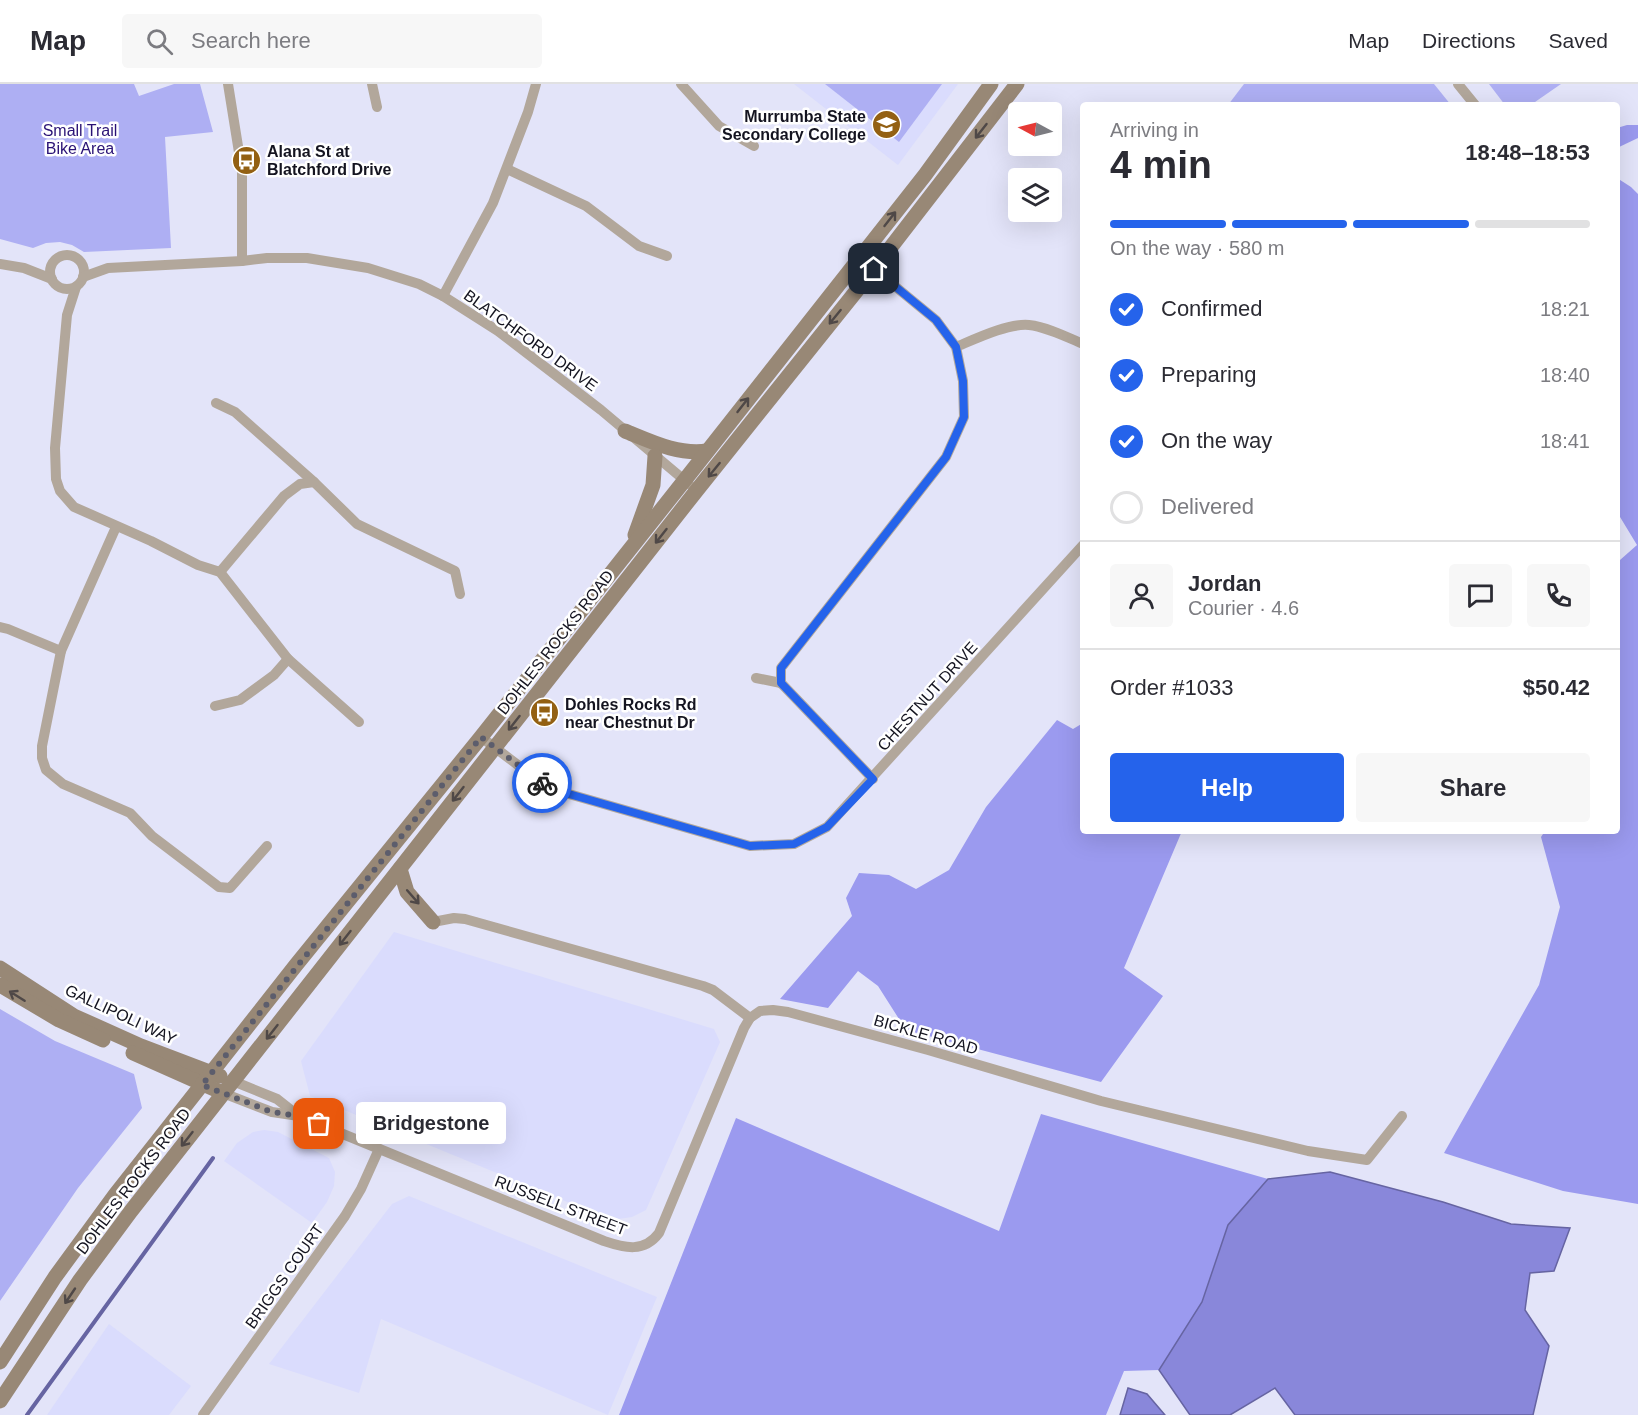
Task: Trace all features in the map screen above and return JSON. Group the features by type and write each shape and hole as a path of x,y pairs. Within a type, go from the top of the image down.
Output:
{"main road":[{"name":"DOHLES ROCKS ROAD","path":"0,1362 55,1277 100,1214 684,481 925,175 991,84"},
{"name":"DOHLES ROCKS ROAD","path":"0,1401 105,1245 697,490 874,269 1017,84"},
{"path":"625,431 683,452 707,451"},
{"path":"628,551 653,485 655,456"},
{"path":"400,868 407,892 433,922"},
{"name":"GALLIPOLI WAY","path":"0,968 74,1016 206,1079 223,1093"},
{"name":"GALLIPOLI WAY","path":"0,985 78,1030 141,1056 206,1079 233,1081"}],"street":[{"path":"228,84 242,171 242,261"},
{"path":"372,84 377,107"},
{"path":"443,296 493,203 536,84"},
{"path":"681,84 719,126 754,146"},
{"path":"1458,84 1473,102"},
{"path":"507,168 586,206 639,246 667,256"},
{"path":"67,315 63,296 50,269 52,263 60,256 67,255 74,256 81,261 84,269 83,278 76,287 67,315 55,448 56,479 60,491 74,507 151,541 198,565 220,572 288,659 359,722"},
{"name":"BLATCHFORD DRIVE","path":"81,261 108,268 286,258 346,263 419,284 490,325 697,490"},
{"path":"24,268 52,263"},
{"path":"0,264 24,268 67,289 76,287"},
{"name":"BLATCHFORD DRIVE","path":"83,278 108,268"},
{"path":"781,683 781,668 946,457 964,417 963,381 956,347 936,320 874,269"},
{"path":"956,347 990,332 1028,324 1080,343"},
{"path":"216,403 235,412 314,482 357,524 455,571 460,594"},
{"path":"220,572 284,496 300,484 314,482"},
{"path":"116,527 61,651 42,746 42,758 46,770 63,784 130,813 148,832 219,887 230,888 267,846"},
{"name":"CHESTNUT DRIVE","path":"481,737 548,788 750,846 794,844 827,827 1080,548"},
{"path":"0,627 61,651"},
{"path":"215,706 240,700 274,675 288,659"},
{"path":"756,678 781,683 873,779"},
{"path":"433,922 460,918 703,986 726,999 750,1018"},
{"name":"BICKLE ROAD","path":"750,1018 766,1010 788,1012 918,1047 1101,1101 1308,1151 1367,1161 1402,1116"},
{"name":"RUSSELL STREET","path":"223,1093 272,1112 299,1116 604,1241 627,1248 642,1246 656,1238 662,1228 750,1018"},
{"name":"RUSSELL STREET","path":"233,1081 277,1099 299,1116"},
{"name":"BRIGGS COURT","path":"204,1415 345,1216 361,1189 379,1149"}],"shaded area":[{"name":"Murrumba State Secondary College","path":"794,84 958,84 898,165"},
{"path":"1638,125 1638,138 1620,147 1620,127"},
{"path":"1620,180 1638,194 1638,1204 1563,1191 1444,1153 1539,985 1560,907 1541,837 1543,834 1620,834 1620,560 1637,545 1620,517"},
{"path":"1057,720 1073,729 1080,725 1080,834 1181,834 1124,968 1163,996 1101,1082 906,1030 878,986 858,971 828,1008 780,999 852,916 846,898 859,873 889,875 916,889 949,870 986,807"},
{"path":"394,932 714,1029 720,1042 646,1210 632,1217 611,1220 310,1096 301,1061"},
{"path":"1041,1114 1268,1179 1228,1225 1202,1302 1159,1370 1124,1371 1106,1415 619,1415 736,1118 999,1231"},
{"path":"264,1130 278,1132 329,1158 335,1172 334,1186 327,1202 312,1223 224,1161 237,1143 253,1132"},
{"path":"1330,1172 1443,1202 1511,1224 1570,1228 1554,1271 1530,1273 1525,1310 1549,1346 1533,1415 1295,1415 1275,1388 1230,1415 1190,1415 1159,1370 1202,1302 1228,1225 1268,1179"},
{"path":"409,1196 657,1297 608,1415 381,1319 359,1393 269,1364 392,1204"},
{"path":"109,1324 191,1386 169,1415 47,1415"},
{"path":"1128,1388 1147,1394 1165,1415 1120,1415"}],"green space":[{"name":"Small Trail Bike Area","path":"0,84 134,84 139,96 174,84 200,84 213,132 165,137 171,248 84,252 72,245 60,242 46,243 33,248 0,239"},
{"path":"825,84 942,84 899,142"},
{"path":"1244,84 1434,84 1449,102 1230,102"},
{"path":"1489,84 1561,84 1535,102 1503,102"},
{"path":"0,1009 55,1041 134,1074 142,1108 78,1188 0,1301"}],"waterway":[{"path":"27,1415 213,1158"}],"way so far":[{"path":"319,1124 299,1116 272,1112 202,1085 481,737 542,783"}],"place":[{"name":"Murrumba State Secondary College","path":"887,125"},
{"name":"Alana St at Blatchford Drive","path":"246,160"},
{"name":"Dohles Rocks Rd near Chestnut Dr","path":"544,713"},
{"name":"Bridgestone","path":"319,1124"}],"route":[{"path":"542,783 548,788 750,846 794,844 827,827 873,779 781,683 781,668 946,457 964,417 963,381 956,347 936,320 874,269"}]}
